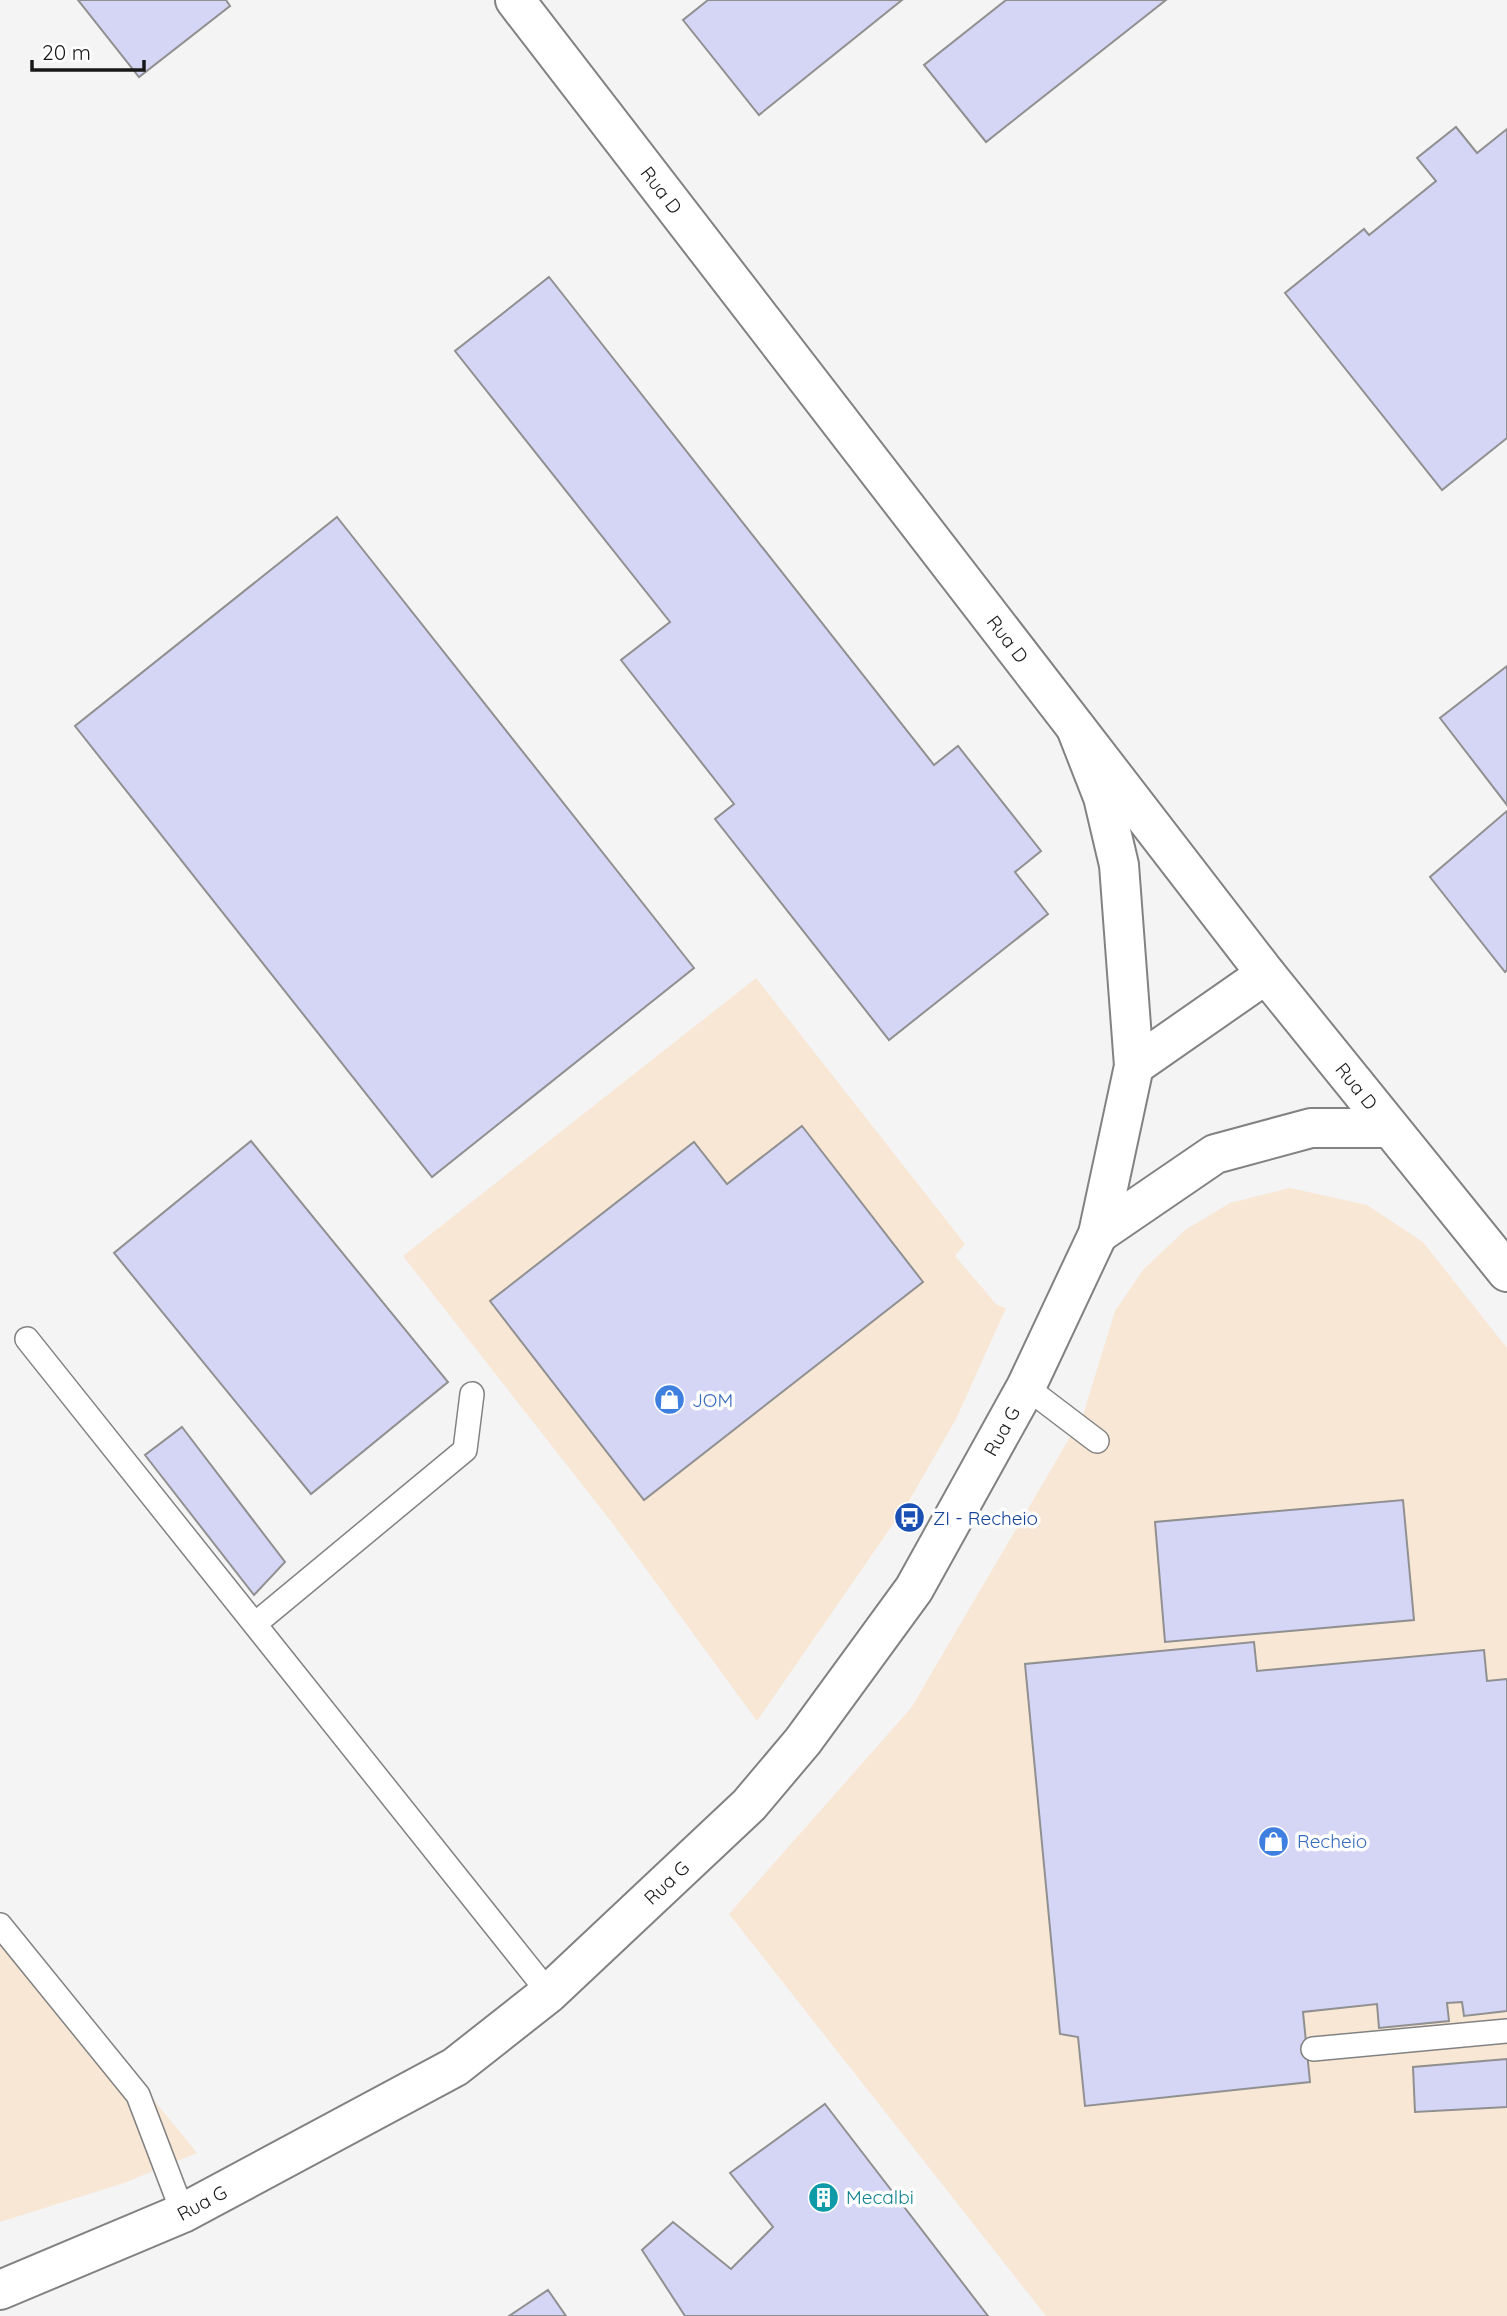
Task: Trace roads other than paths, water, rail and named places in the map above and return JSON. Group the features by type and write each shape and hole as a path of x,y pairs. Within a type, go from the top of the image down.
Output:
{"street":[{"name":"Rua D","path":"515,0 1266,975 1507,1272"},
{"name":"Rua G","path":"0,2290 183,2213 455,2067 549,1993 749,1805 803,1741 914,1589 1026,1387 1098,1234 1134,1066 1119,864 1103,797 1076,729"},
{"path":"1134,1066 1266,975"},
{"path":"1098,1234 1215,1154 1311,1128 1390,1128"}],"lane":[{"path":"27,1339 549,1993"},
{"path":"1026,1387 1097,1441"},
{"path":"255,1624 464,1450 472,1394"},
{"path":"0,1925 138,2095 183,2213"},
{"path":"1313,2049 1507,2031"}],"place":[{"name":"JOM","path":"669,1400"},
{"name":"ZI - Recheio","path":"910,1518"},
{"name":"Recheio","path":"1274,1841"},
{"name":"Mecalbi","path":"823,2197"}]}
